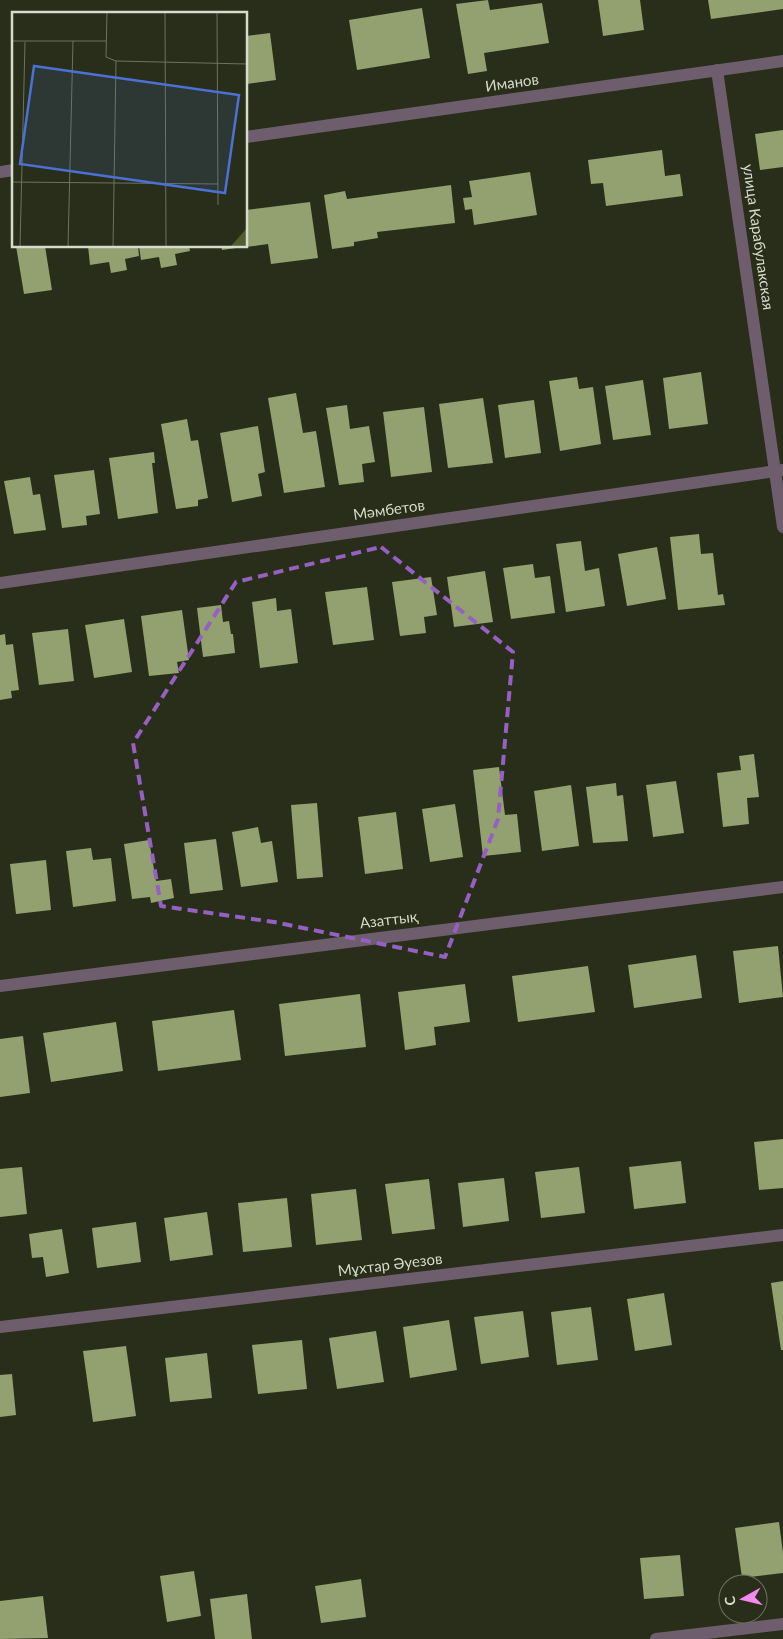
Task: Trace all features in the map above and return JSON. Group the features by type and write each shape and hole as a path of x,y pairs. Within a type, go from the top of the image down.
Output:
{"street":[{"name":"Иманов","path":"248,137 783,62"},
{"name":"улица Карабулакская","path":"717,70 779,470 783,527"},
{"name":"Мәмбетов","path":"0,582 779,470"},
{"name":"Азаттық","path":"0,986 783,887"},
{"name":"Мұхтар Әуезов","path":"0,1327 783,1235"},
{"path":"656,1639 783,1624"}],"highlighted area":[{"path":"381,547 513,652 498,819 445,957 274,922 161,906 133,743 236,582"}],"building":[{"path":"488,0 490,10 542,3 549,43 484,53 487,71 468,74 456,4"},
{"path":"598,0 640,0 644,30 603,36"},
{"path":"708,0 783,0 783,9 711,19"},
{"path":"422,8 430,58 357,70 349,20"},
{"path":"270,33 276,80 248,84 248,36"},
{"path":"783,130 783,167 760,170 755,134"},
{"path":"662,150 665,176 680,174 683,196 606,206 603,183 591,184 588,160"},
{"path":"530,172 537,215 474,225 472,209 465,210 463,198 472,197 469,181"},
{"path":"451,185 455,223 377,232 378,238 354,242 354,246 332,249 324,195 345,191 347,199"},
{"path":"310,202 318,258 271,264 268,244 248,247 248,210"},
{"path":"16,248 45,248 52,290 24,294"},
{"path":"88,248 138,248 139,256 125,259 127,270 111,273 109,262 90,265"},
{"path":"139,248 189,248 190,251 175,254 177,265 161,268 159,257 141,260"},
{"path":"701,372 708,424 669,429 663,378"},
{"path":"577,377 579,389 593,387 601,444 560,451 549,381"},
{"path":"643,380 651,435 613,440 605,386"},
{"path":"296,393 303,433 316,431 325,487 284,493 268,398"},
{"path":"483,398 493,463 448,468 439,404"},
{"path":"534,400 541,453 505,458 498,405"},
{"path":"347,405 350,429 369,426 375,462 362,464 364,482 339,485 326,408"},
{"path":"424,407 432,472 391,477 383,412"},
{"path":"187,419 191,441 198,440 208,498 198,500 198,506 176,509 161,424"},
{"path":"258,426 265,472 258,474 262,496 232,502 220,433"},
{"path":"154,452 155,463 152,463 158,513 118,519 109,458"},
{"path":"94,470 100,514 86,516 87,525 62,528 54,475"},
{"path":"30,477 33,495 40,494 46,530 14,534 4,481"},
{"path":"699,534 701,554 713,553 718,595 723,594 725,605 678,610 670,537"},
{"path":"581,541 585,571 599,568 605,606 566,612 556,544"},
{"path":"657,547 666,599 627,606 618,554"},
{"path":"533,564 535,578 550,576 555,613 511,619 503,568"},
{"path":"485,571 493,622 454,627 447,577"},
{"path":"431,577 437,615 424,617 426,633 400,636 392,582"},
{"path":"367,587 374,640 333,645 325,592"},
{"path":"276,598 277,611 291,609 298,663 260,668 252,602"},
{"path":"221,605 223,622 229,621 231,634 233,634 235,653 203,657 197,608"},
{"path":"182,610 189,660 177,662 179,673 149,676 141,616"},
{"path":"124,619 132,672 94,678 85,625"},
{"path":"68,629 74,681 39,685 32,633"},
{"path":"5,634 6,645 13,644 19,690 11,691 12,698 0,700 0,635"},
{"path":"754,754 759,797 747,798 749,824 723,827 717,773 741,770 739,756"},
{"path":"499,767 505,815 517,814 521,852 483,856 473,770"},
{"path":"676,781 684,833 653,837 646,785"},
{"path":"616,783 617,796 623,795 628,841 593,843 586,787"},
{"path":"571,785 579,846 542,851 534,791"},
{"path":"317,803 323,877 297,879 291,805"},
{"path":"455,804 463,857 430,862 422,809"},
{"path":"396,812 403,869 365,874 358,817"},
{"path":"258,827 261,843 272,841 278,882 241,887 232,832"},
{"path":"216,839 223,890 190,894 184,843"},
{"path":"149,840 156,881 171,879 174,898 151,903 150,897 132,899 124,844"},
{"path":"91,848 93,860 111,858 116,901 73,907 66,851"},
{"path":"46,860 51,910 16,914 10,864"},
{"path":"778,946 783,997 739,1003 733,951"},
{"path":"696,955 702,998 634,1008 628,965"},
{"path":"588,966 595,1012 518,1022 512,976"},
{"path":"465,984 470,1022 434,1027 436,1045 405,1050 398,992"},
{"path":"360,994 366,1047 285,1056 279,1004"},
{"path":"234,1010 241,1060 158,1071 152,1021"},
{"path":"116,1022 123,1071 51,1082 43,1033"},
{"path":"23,1036 30,1093 0,1097 0,1039"},
{"path":"783,1139 783,1188 759,1190 754,1142"},
{"path":"681,1161 686,1203 634,1209 629,1167"},
{"path":"22,1167 27,1214 0,1217 0,1169"},
{"path":"579,1167 585,1213 541,1218 535,1172"},
{"path":"504,1178 509,1221 463,1227 458,1183"},
{"path":"429,1179 435,1229 392,1234 385,1184"},
{"path":"356,1189 362,1240 316,1245 311,1194"},
{"path":"287,1198 292,1247 243,1252 238,1203"},
{"path":"207,1212 213,1255 170,1261 164,1218"},
{"path":"136,1222 141,1262 97,1268 92,1228"},
{"path":"62,1229 69,1273 46,1277 43,1257 32,1258 29,1234"},
{"path":"783,1281 783,1350 781,1350 771,1283"},
{"path":"664,1293 672,1345 635,1351 627,1299"},
{"path":"591,1307 598,1360 557,1365 551,1312"},
{"path":"523,1311 529,1357 481,1364 474,1317"},
{"path":"449,1320 457,1370 410,1378 403,1327"},
{"path":"376,1331 384,1382 337,1389 329,1338"},
{"path":"302,1340 307,1389 258,1394 252,1345"},
{"path":"126,1346 136,1416 93,1422 83,1351"},
{"path":"207,1353 212,1398 170,1402 165,1358"},
{"path":"12,1374 16,1415 0,1417 0,1375"},
{"path":"779,1522 783,1553 783,1573 741,1574 735,1528"},
{"path":"680,1555 684,1596 644,1599 640,1558"},
{"path":"194,1571 201,1616 167,1622 160,1576"},
{"path":"361,1579 366,1617 321,1623 315,1586"},
{"path":"247,1594 252,1639 215,1639 210,1599"},
{"path":"43,1596 48,1638 0,1639 0,1601"}]}
